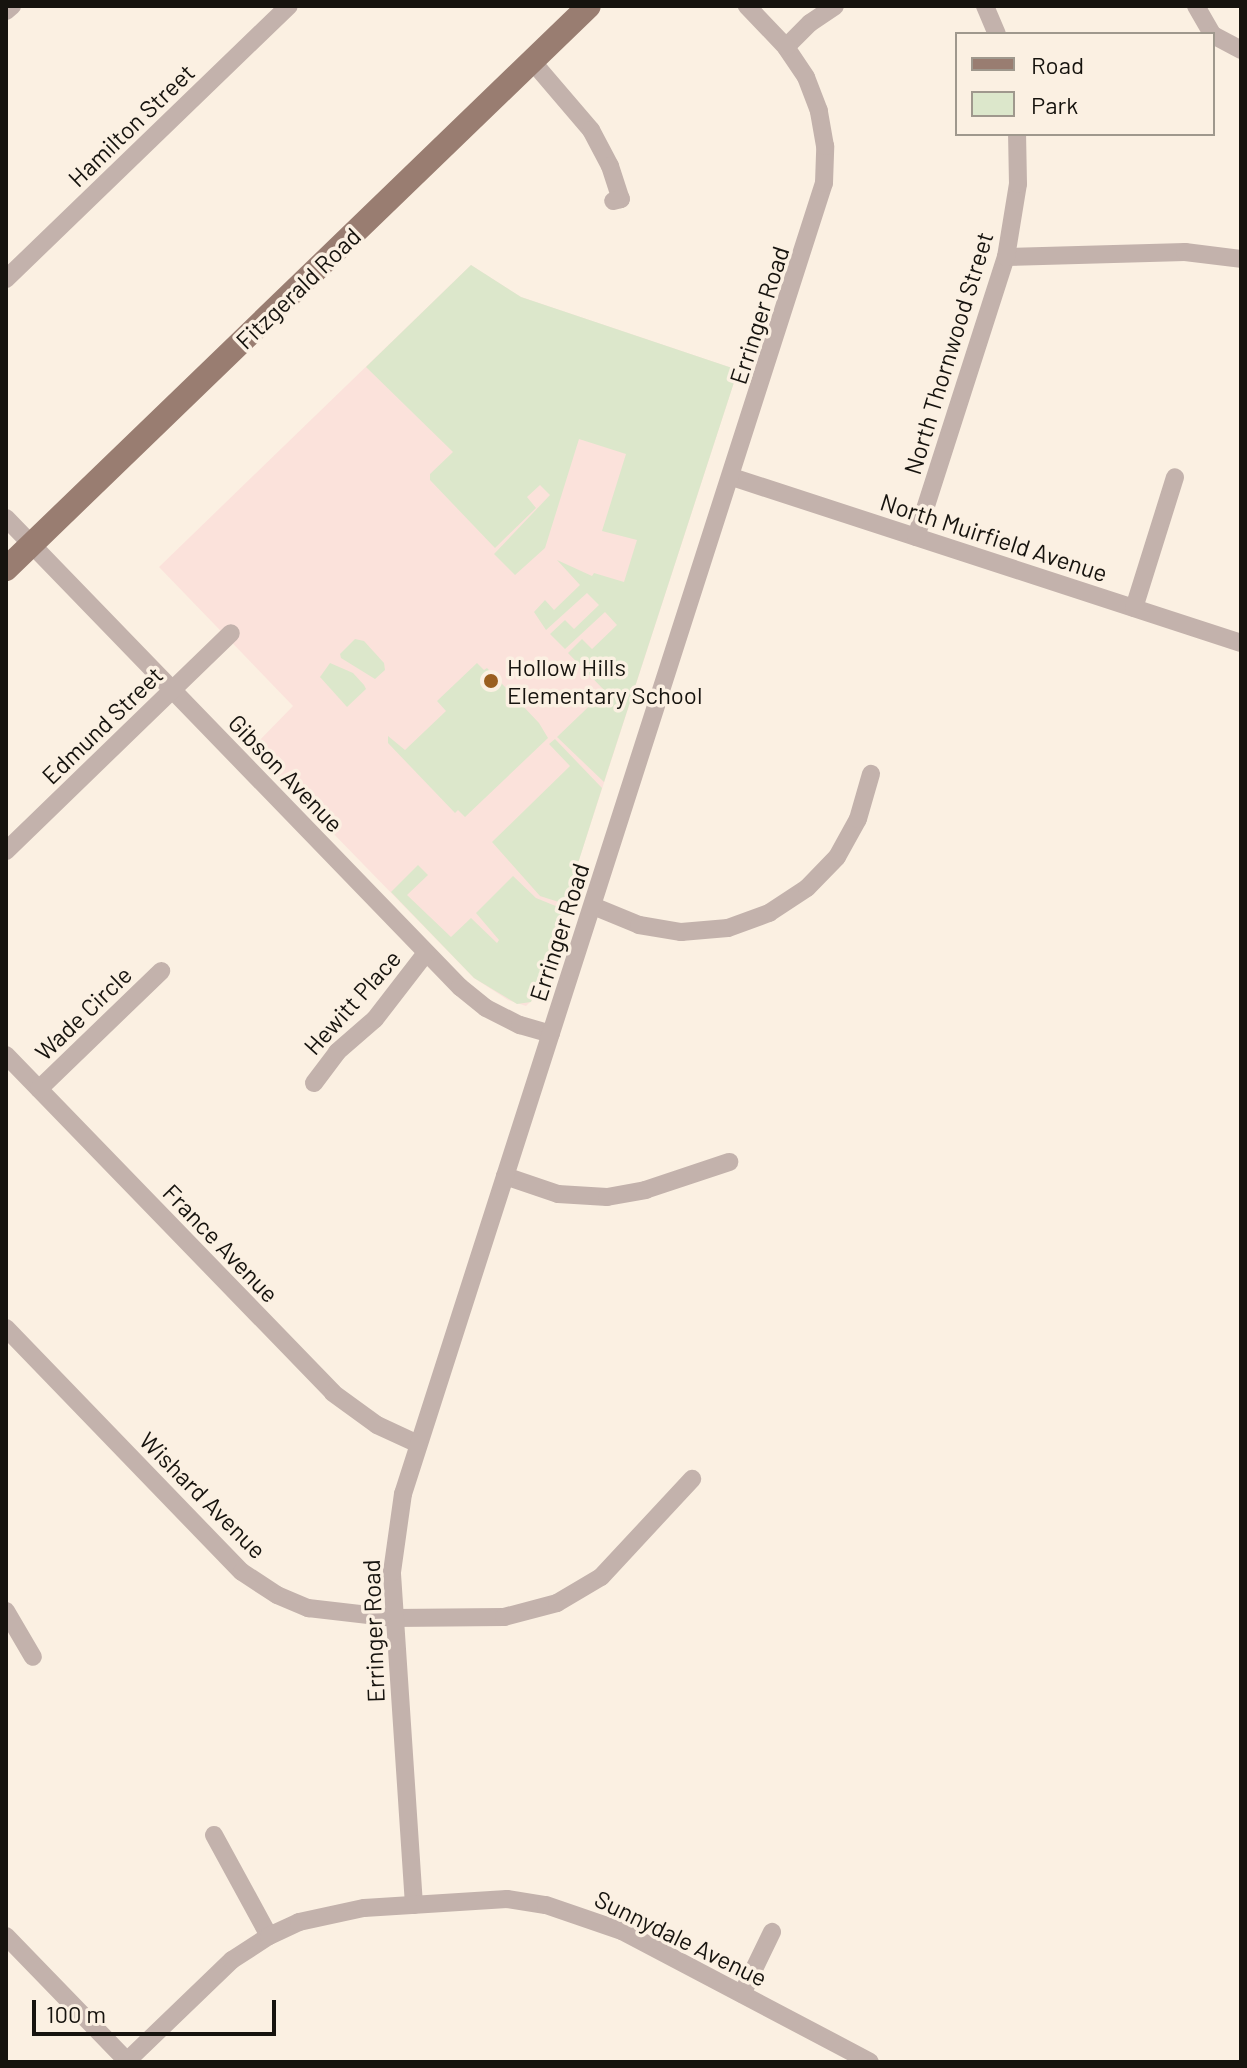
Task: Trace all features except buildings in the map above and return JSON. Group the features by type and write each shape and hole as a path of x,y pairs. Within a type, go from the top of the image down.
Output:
{"main road":[{"name":"Fitzgerald Road","path":"6,569 589,6"}],"street":[{"path":"6,11 12,6"},
{"name":"Hamilton Street","path":"6,279 289,6"},
{"name":"Erringer Road","path":"414,1905 394,1618 394,1535 418,1444 732,477 824,183 825,146 819,111 806,77 786,47 747,6"},
{"path":"786,47 810,23 835,6"},
{"path":"985,6 996,32"},
{"path":"1196,6 1211,32"},
{"path":"1215,36 1241,50"},
{"path":"532,61 591,130 610,166 621,199 613,201"},
{"name":"North Thornwood Street","path":"916,537 1006,257 1018,184 1017,136"},
{"path":"1006,257 1185,252 1241,259"},
{"name":"North Muirfield Avenue","path":"732,477 1241,643"},
{"path":"1134,608 1175,477"},
{"name":"Gibson Avenue","path":"6,518 426,953 486,1008 520,1025 551,1034"},
{"name":"Edmund Street","path":"6,851 231,633"},
{"path":"593,906 639,925 681,932 728,928 769,913 807,888 837,857 858,819 871,774"},
{"name":"Hewitt Place","path":"314,1083 337,1052 385,1008 426,953"},
{"name":"Wade Circle","path":"39,1089 161,971"},
{"name":"France Avenue","path":"6,1055 333,1393 377,1425 418,1444"},
{"path":"505,1176 558,1194 607,1197 645,1190 729,1162"},
{"name":"Wishard Avenue","path":"6,1328 242,1572 277,1595 308,1608 394,1618 504,1617 557,1603 601,1577 692,1479"},
{"path":"6,1611 33,1657"},
{"path":"214,1835 269,1936"},
{"name":"Sunnydale Avenue","path":"128,2062 232,1960 269,1936 331,1913 507,1899 559,1908 622,1931 870,2062"},
{"path":"742,1994 772,1932"},
{"path":"6,1936 128,2062"}],"shaded area":[{"path":"471,265 521,297 738,370 534,998 526,1006 508,1000 474,978 251,749 293,706 159,567"}],"green space":[{"path":"471,265 521,297 738,370 604,782 557,737 605,691 568,653 582,639 592,649 617,625 605,612 565,649 550,634 565,620 574,629 599,605 587,593 546,630 534,612 545,600 554,610 580,585 557,560 592,576 594,573 624,582 637,540 602,531 626,454 579,439 545,548 515,575 494,554 550,495 540,485 527,497 536,508 495,548 430,480 430,474 453,452 366,367"},
{"path":"355,639 364,641 384,663 385,670 375,679 341,658 340,654"},
{"path":"330,663 353,673 366,689 347,707 320,677"},
{"path":"477,663 484,670 487,668 539,723 548,738 465,817 458,810 455,813 388,743 388,736 405,750 446,711 437,701"},
{"path":"555,739 602,788 565,904 540,896 492,842 570,766 549,744"},
{"path":"418,865 428,875 407,895 451,937 471,918 497,943 499,940 476,913 513,876 536,898 563,909 531,1002 517,1004 474,978 391,892"}],"place":[{"name":"Hollow Hills Elementary School","path":"491,681"}]}
